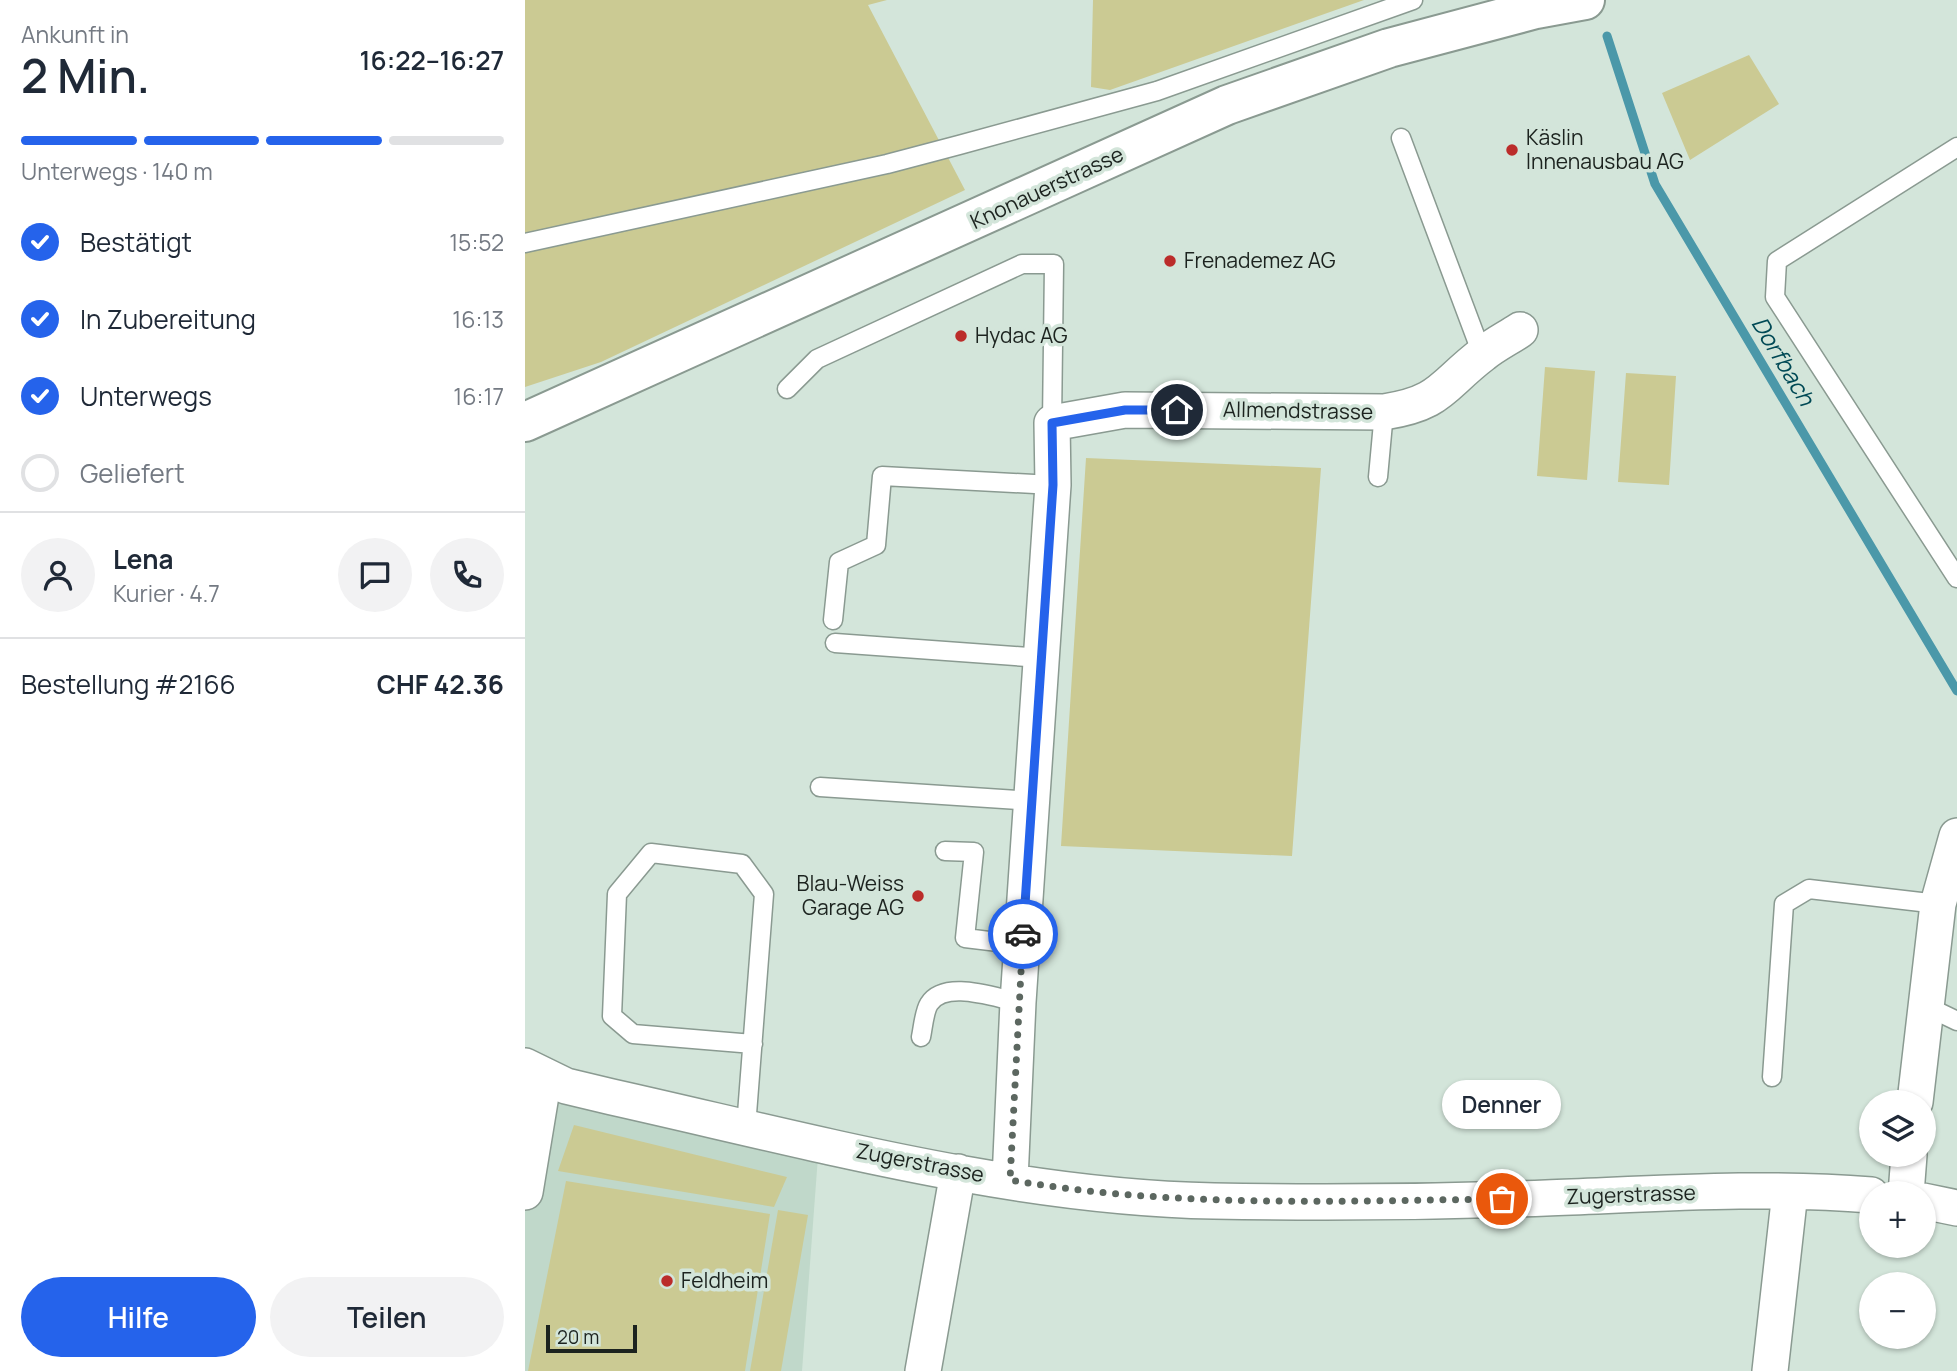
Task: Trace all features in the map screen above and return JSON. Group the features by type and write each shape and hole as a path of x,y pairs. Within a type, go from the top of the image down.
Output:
{"street":[{"name":"Knonauerstrasse","path":"525,422 1227,105 1389,48 1535,4 1585,0"},
{"name":"Allmendstrasse","path":"1052,423 1125,410 1384,412 1413,407 1437,396 1482,354 1520,330"},
{"path":"1010,1180 1018,1002 1053,485 1052,423"},
{"path":"1916,1090 1938,904 1957,836"},
{"path":"525,1192 535,1072"},
{"name":"Zugerstrasse","path":"535,1072 566,1086 745,1127 958,1172 1068,1191 1211,1201 1379,1201 1790,1192 1859,1195"},
{"path":"923,1371 958,1172"},
{"path":"1770,1371 1790,1192"},
{"path":"1936,1204 1957,1208"}],"lane":[{"path":"525,243 887,164 960,145 1157,91 1413,0"},
{"path":"1401,138 1482,354"},
{"path":"1957,146 1777,261 1775,297 1957,578"},
{"path":"787,389 817,359 1023,264 1054,264 1052,423"},
{"path":"1378,477 1384,412"},
{"path":"833,620 839,562 876,545 882,476 1053,485"},
{"path":"835,643 1042,658"},
{"path":"820,787 1032,801"},
{"path":"946,851 974,852 965,938 1022,945"},
{"path":"745,1127 753,1044 764,894 742,864 652,853 617,894 611,1016 633,1034 753,1044"},
{"path":"1772,1077 1784,904 1808,889 1938,904"},
{"path":"921,1037 929,1004 942,994 958,991 1018,1002"},
{"path":"1926,1006 1957,1021"}],"shaded area":[{"path":"525,0 887,0 868,5 965,190 601,362 525,387"},
{"path":"1093,0 1364,0 1110,90 1091,87"},
{"path":"1749,55 1779,104 1690,160 1662,93"},
{"path":"1545,367 1595,371 1587,480 1537,476"},
{"path":"1626,373 1676,376 1669,485 1618,482"},
{"path":"1086,458 1321,468 1292,856 1061,846"},
{"name":"Feldheim","path":"544,1077 819,1143 802,1371 525,1371 525,1192"},
{"path":"574,1125 787,1177 774,1207 558,1171"},
{"path":"566,1181 770,1214 745,1371 528,1371"},
{"path":"778,1210 808,1215 781,1371 750,1371"}],"waterway":[{"name":"Dorfbach","path":"1607,36 1655,184 1957,691"}],"way so far":[{"path":"1023,934 1010,1180 1068,1191 1211,1201 1502,1199"}],"place":[{"name":"Käslin Innenausbau AG","path":"1512,150"},
{"name":"Frenademez AG","path":"1170,261"},
{"name":"Hydac AG","path":"961,336"},
{"name":"Blau-Weiss Garage AG","path":"918,896"},
{"name":"Denner","path":"1502,1199"},
{"name":"Feldheim","path":"667,1281"}],"route":[{"path":"1023,934 1053,485 1052,423 1125,410 1177,410"}]}
